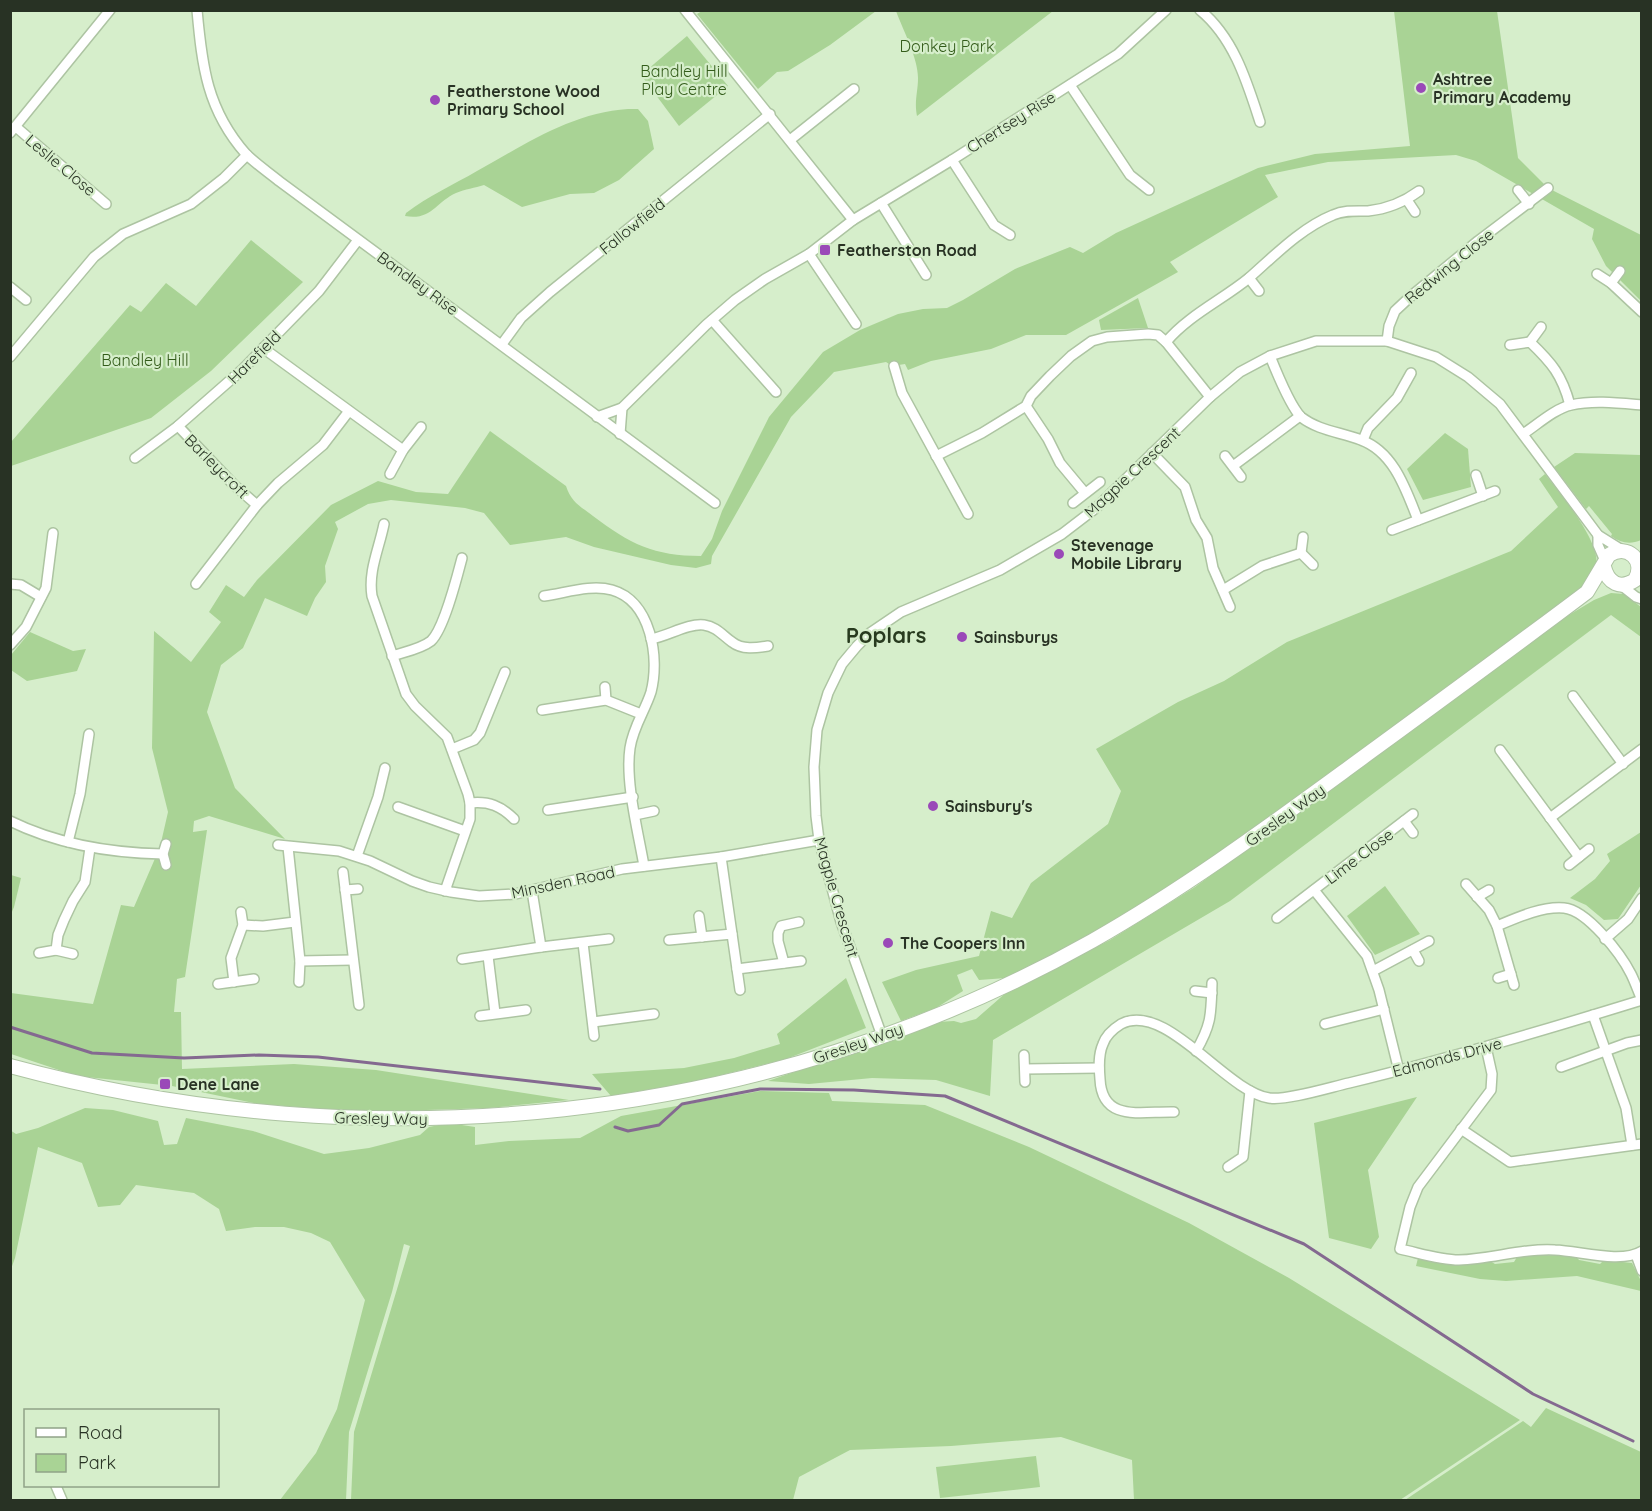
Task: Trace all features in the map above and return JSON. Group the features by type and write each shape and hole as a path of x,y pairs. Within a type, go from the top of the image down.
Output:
{"street":[{"path":"13,130 110,10"},
{"name":"Bandley Rise","path":"198,10 203,62 211,96 225,124 247,155 358,240 715,503"},
{"path":"685,10 853,220"},
{"name":"Chertsey Rise","path":"597,417 622,408 712,320 765,279 809,254 853,220 1118,54 1166,10"},
{"path":"1200,10 1214,23 1235,55 1260,122"},
{"name":"Chertsey Rise","path":"1070,85 1130,175 1149,190"},
{"path":"790,140 854,89"},
{"name":"Fallowfield","path":"502,344 522,318 550,292 770,114"},
{"name":"Leslie Close","path":"13,130 106,204"},
{"path":"10,357 94,257 123,234 191,204 224,178 247,155"},
{"name":"Chertsey Rise","path":"952,160 994,225 1010,235"},
{"name":"Redwing Close","path":"1387,341 1389,326 1395,311 1548,188"},
{"path":"1518,190 1529,204"},
{"path":"1166,342 1186,322 1249,278 1270,256 1325,218 1349,211 1380,209 1407,200 1419,191"},
{"path":"1407,200 1415,212"},
{"path":"881,203 926,275"},
{"name":"Harefield","path":"135,458 178,426 236,375 319,291 358,240"},
{"path":"809,254 856,324"},
{"path":"1611,283 1620,271"},
{"path":"1597,274 1611,283 1641,312"},
{"path":"1249,278 1260,291"},
{"path":"10,287 26,300"},
{"path":"712,320 776,392"},
{"path":"1510,345 1530,342 1541,327"},
{"path":"936,456 982,433 1026,406 1031,396 1071,356 1092,341 1100,339 1158,335 1209,397"},
{"name":"Magpie Crescent","path":"882,1036 841,922 819,840 814,792 817,730 828,693 842,664 856,646 880,625 901,612 1000,570 1062,534 1096,508 1209,397 1240,372 1270,356 1316,341 1387,341 1436,357 1468,377 1500,404 1598,535 1636,562"},
{"path":"1530,342 1551,361 1565,387 1570,405"},
{"path":"263,348 403,450"},
{"path":"1270,356 1284,389 1300,416 1326,431 1363,440 1387,458 1402,480 1418,520"},
{"path":"894,366 902,393 968,514"},
{"path":"1363,440 1368,428 1397,398 1412,373"},
{"path":"1523,434 1570,405 1606,403 1641,405"},
{"path":"1026,406 1060,463 1085,493"},
{"path":"620,434 622,408"},
{"name":"Barleycroft","path":"196,584 257,505 278,483 323,445 349,411"},
{"path":"1233,466 1300,416"},
{"name":"Barleycroft","path":"178,426 234,485 257,505"},
{"path":"390,474 403,450 421,427"},
{"path":"1152,453 1185,487 1192,512 1207,538 1213,568 1230,607"},
{"path":"1226,456 1241,477"},
{"path":"1476,475 1483,496"},
{"path":"1073,503 1100,482"},
{"path":"1392,530 1495,492"},
{"path":"384,524 381,543 372,566 370,585 406,694 415,706 441,730 453,749 470,803 470,819 445,891"},
{"path":"10,645 26,627 46,588 52,533"},
{"name":"Magpie Crescent","path":"1598,535 1598,545 1605,564"},
{"path":"1303,537 1301,553 1312,565"},
{"name":"Gresley Way","path":"10,1066 94,1087 176,1102 260,1113 377,1119 434,1119 559,1111 696,1088 763,1074 882,1036 929,1018 1042,968 1090,942 1180,888 1267,828 1587,592 1615,551 1636,562 1630,584 1618,585 1597,592 1587,592"},
{"path":"1223,590 1262,566 1301,553"},
{"path":"392,656 429,643 435,635 456,583 462,558"},
{"path":"1605,564 1606,575 1641,599"},
{"path":"10,584 21,585 41,597"},
{"path":"544,596 562,588 612,590 627,597 644,616 651,639 653,679 630,748 630,774 644,866"},
{"path":"651,639 676,633 688,626 702,625 715,628 736,645 747,648 768,646"},
{"path":"453,749 474,740 480,733 505,672"},
{"path":"605,687 606,700"},
{"path":"1573,696 1623,764"},
{"path":"542,710 606,700 640,714"},
{"path":"1581,708 1590,702"},
{"path":"68,842 80,794 89,734"},
{"path":"1500,750 1505,765 1550,818 1579,857"},
{"path":"1550,818 1641,750"},
{"path":"357,856 378,797 385,768"},
{"path":"548,810 633,797"},
{"path":"470,803 495,805 504,809 513,819"},
{"path":"398,807 465,831"},
{"path":"635,815 654,811"},
{"name":"Lime Close","path":"1277,918 1292,914 1314,890 1413,814"},
{"path":"10,821 48,837 90,848 163,854"},
{"name":"Lime Close","path":"1404,821 1413,833"},
{"name":"Minsden Road","path":"296,922 283,846 323,848 357,856 412,881 445,891 479,896 515,894 601,873 721,857 819,840"},
{"path":"166,844 163,854 166,865"},
{"path":"56,950 58,935 64,920 85,882 90,848"},
{"path":"1569,865 1589,849"},
{"path":"721,857 740,990"},
{"path":"343,872 359,1005"},
{"path":"1466,884 1490,910 1514,985"},
{"path":"345,890 358,889"},
{"name":"Lime Close","path":"1314,890 1367,956 1384,1009 1399,1071"},
{"path":"1477,897 1489,890"},
{"path":"532,891 541,947"},
{"path":"1605,939 1628,919 1641,898"},
{"path":"1497,926 1525,915 1562,908 1576,911 1587,918 1627,966 1641,1000"},
{"path":"234,982 231,958 243,925 241,912"},
{"path":"699,916 702,937"},
{"path":"243,925 263,926 296,922 300,961 299,982"},
{"path":"784,963 778,933 782,927 799,922"},
{"path":"669,940 732,934"},
{"path":"462,959 609,939"},
{"path":"1373,971 1429,941"},
{"path":"583,943 594,1036"},
{"path":"39,953 56,950 73,954"},
{"path":"1413,950 1419,961"},
{"path":"488,956 495,1013"},
{"path":"300,961 353,960"},
{"path":"737,969 801,961"},
{"path":"1498,978 1511,974"},
{"path":"218,984 254,979"},
{"path":"1195,991 1212,988 1210,1024 1196,1051"},
{"name":"Edmonds Drive","path":"1174,1112 1124,1112 1112,1108 1101,1094 1099,1068 1102,1045 1108,1034 1120,1025 1132,1021 1144,1021 1168,1030 1250,1091 1270,1098 1303,1094 1399,1071 1641,1000"},
{"path":"1324,1024 1349,1024 1384,1009"},
{"path":"480,1016 526,1010"},
{"path":"593,1022 654,1014"},
{"path":"1461,1129 1510,1162 1637,1144 1593,1015"},
{"path":"1561,1067 1605,1050 1641,1040"},
{"path":"1486,1047 1492,1074 1491,1090 1418,1187 1410,1207 1400,1249 1456,1260 1540,1250 1610,1257 1639,1253 1641,1271"},
{"path":"1024,1055 1025,1082"},
{"path":"1024,1070 1099,1068"},
{"path":"1228,1167 1246,1160 1250,1091"},
{"path":"1161,1112 1161,1123"}],"green space":[{"name":"Donkey Park","path":"702,11 876,11 830,45 788,71 777,72 758,89 697,14"},
{"name":"Donkey Park","path":"896,11 1053,11 917,116 917,70 913,53"},
{"path":"1394,11 1497,11 1518,158 1548,188 1641,235 1641,301 1606,266 1592,239 1594,229 1476,161 1456,155 1328,162 1265,175 1278,197 1170,262 1178,272 1066,335 1026,335 991,349 931,361 908,370 905,364 892,366 886,362 834,372 791,417 712,556 711,564 696,568 671,565 594,547 566,537 510,545 484,513 465,508 391,500 368,504 335,522 338,529 325,566 326,582 307,616 265,598 243,648 221,665 207,712 235,788 285,839 209,816 194,821 193,832 207,830 185,977 177,979 174,1012 181,1012 182,1069 294,1064 376,1070 569,1100 489,1108 364,1112 258,1104 172,1086 77,1076 11,1054 11,993 93,1004 121,905 134,907 160,847 168,812 152,748 154,631 191,662 221,622 209,612 226,585 244,597 257,580 331,505 378,481 416,492 448,494 490,431 566,486 576,503 619,534 656,551 701,556 712,539 722,511 769,417 823,352 860,330 898,314 923,309 947,308 1015,269 1070,247 1083,253 1116,233 1258,168 1315,154 1410,146"},
{"name":"Bandley Hill Play Centre","path":"687,36 728,86 679,126 641,75"},
{"path":"638,109 648,121 654,149 619,180 594,193 570,194 522,207 484,185 456,193 421,216 405,216 414,207 432,196 550,131 588,116"},
{"name":"Bandley Hill","path":"251,240 303,282 211,371 151,418 11,466 11,442 130,305 141,312 166,283 196,306"},
{"path":"1138,298 1148,328 1101,330 1099,320"},
{"path":"1445,433 1468,449 1471,487 1423,500 1407,469"},
{"path":"1575,453 1641,455 1641,540 1626,542 1611,536 1612,534 1589,506 1586,509 1554,467"},
{"path":"1545,474 1579,519 1593,546 1596,568 1579,591 1263,824 1171,887 1067,948 1006,978 979,980 972,969 957,975 963,991 936,1008 901,1021 882,982 916,970 979,956 991,911 1012,918 1031,883 1108,824 1121,791 1096,749 1178,702 1224,681 1287,642 1511,551 1558,507 1539,479"},
{"path":"1611,593 1624,594 1641,607 1641,637 1611,615 1230,901 993,1040 990,1096 936,1080 872,1078 809,1084 768,1081 937,1022 961,1023 976,1019 1008,991 1110,940 1195,887 1564,618 1594,600"},
{"path":"30,632 73,651 86,649 77,671 27,681 11,670 11,655"},
{"path":"1641,832 1641,885 1618,919 1604,920 1586,905 1570,898 1595,879 1610,861 1607,854"},
{"path":"11,875 21,878 11,914"},
{"path":"1385,886 1420,934 1375,955 1347,916"},
{"path":"846,978 866,1028 786,1059 693,1082 611,1096 592,1074 684,1068 734,1058 780,1044 777,1034"},
{"path":"760,1091 829,1093 832,1101 925,1105 1029,1147 1189,1223 1289,1278 1520,1420 1400,1500 1134,1500 1132,1460 1061,1437 951,1446 850,1450 799,1477 793,1500 351,1500 354,1432 410,1246 404,1244 392,1292 349,1432 346,1500 280,1500 316,1453 337,1409 365,1300 330,1242 311,1233 284,1227 255,1227 226,1231 219,1209 194,1193 136,1185 120,1205 98,1207 82,1163 38,1147 11,1269 10,1130 16,1134 38,1128 85,1108 113,1110 158,1121 164,1145 177,1144 186,1118 253,1131 324,1154 369,1148 420,1135 429,1127 449,1123 475,1127 475,1145 580,1138 621,1116"},
{"path":"1417,1097 1368,1170 1379,1237 1371,1249 1329,1238 1314,1123"},
{"path":"1576,1256 1579,1260 1600,1264 1604,1260 1632,1263 1641,1281 1641,1291 1577,1276 1506,1281 1480,1279 1416,1266 1418,1258 1457,1265 1490,1261 1495,1264 1514,1262 1517,1257"},
{"path":"1546,1408 1641,1452 1641,1500 1405,1500 1523,1421 1531,1427"},
{"path":"1036,1456 1040,1487 940,1498 936,1467"}],"waterway":[{"path":"10,1027 92,1053 184,1058 259,1055 318,1057 600,1089"},
{"path":"615,1127 628,1131 659,1125 682,1104 760,1089 854,1090 945,1096 1304,1244 1533,1394 1633,1441"}],"place":[{"name":"Ashtree Primary Academy","path":"1421,88"},
{"name":"Featherstone Wood Primary School","path":"435,100"},
{"name":"Featherston Road","path":"825,250"},
{"name":"Stevenage Mobile Library","path":"1059,554"},
{"name":"Sainsburys","path":"962,637"},
{"name":"Sainsbury's","path":"933,806"},
{"name":"The Coopers Inn","path":"888,943"},
{"name":"Dene Lane","path":"165,1084"}],"district":[{"name":"Poplars","path":"886,635"}]}
